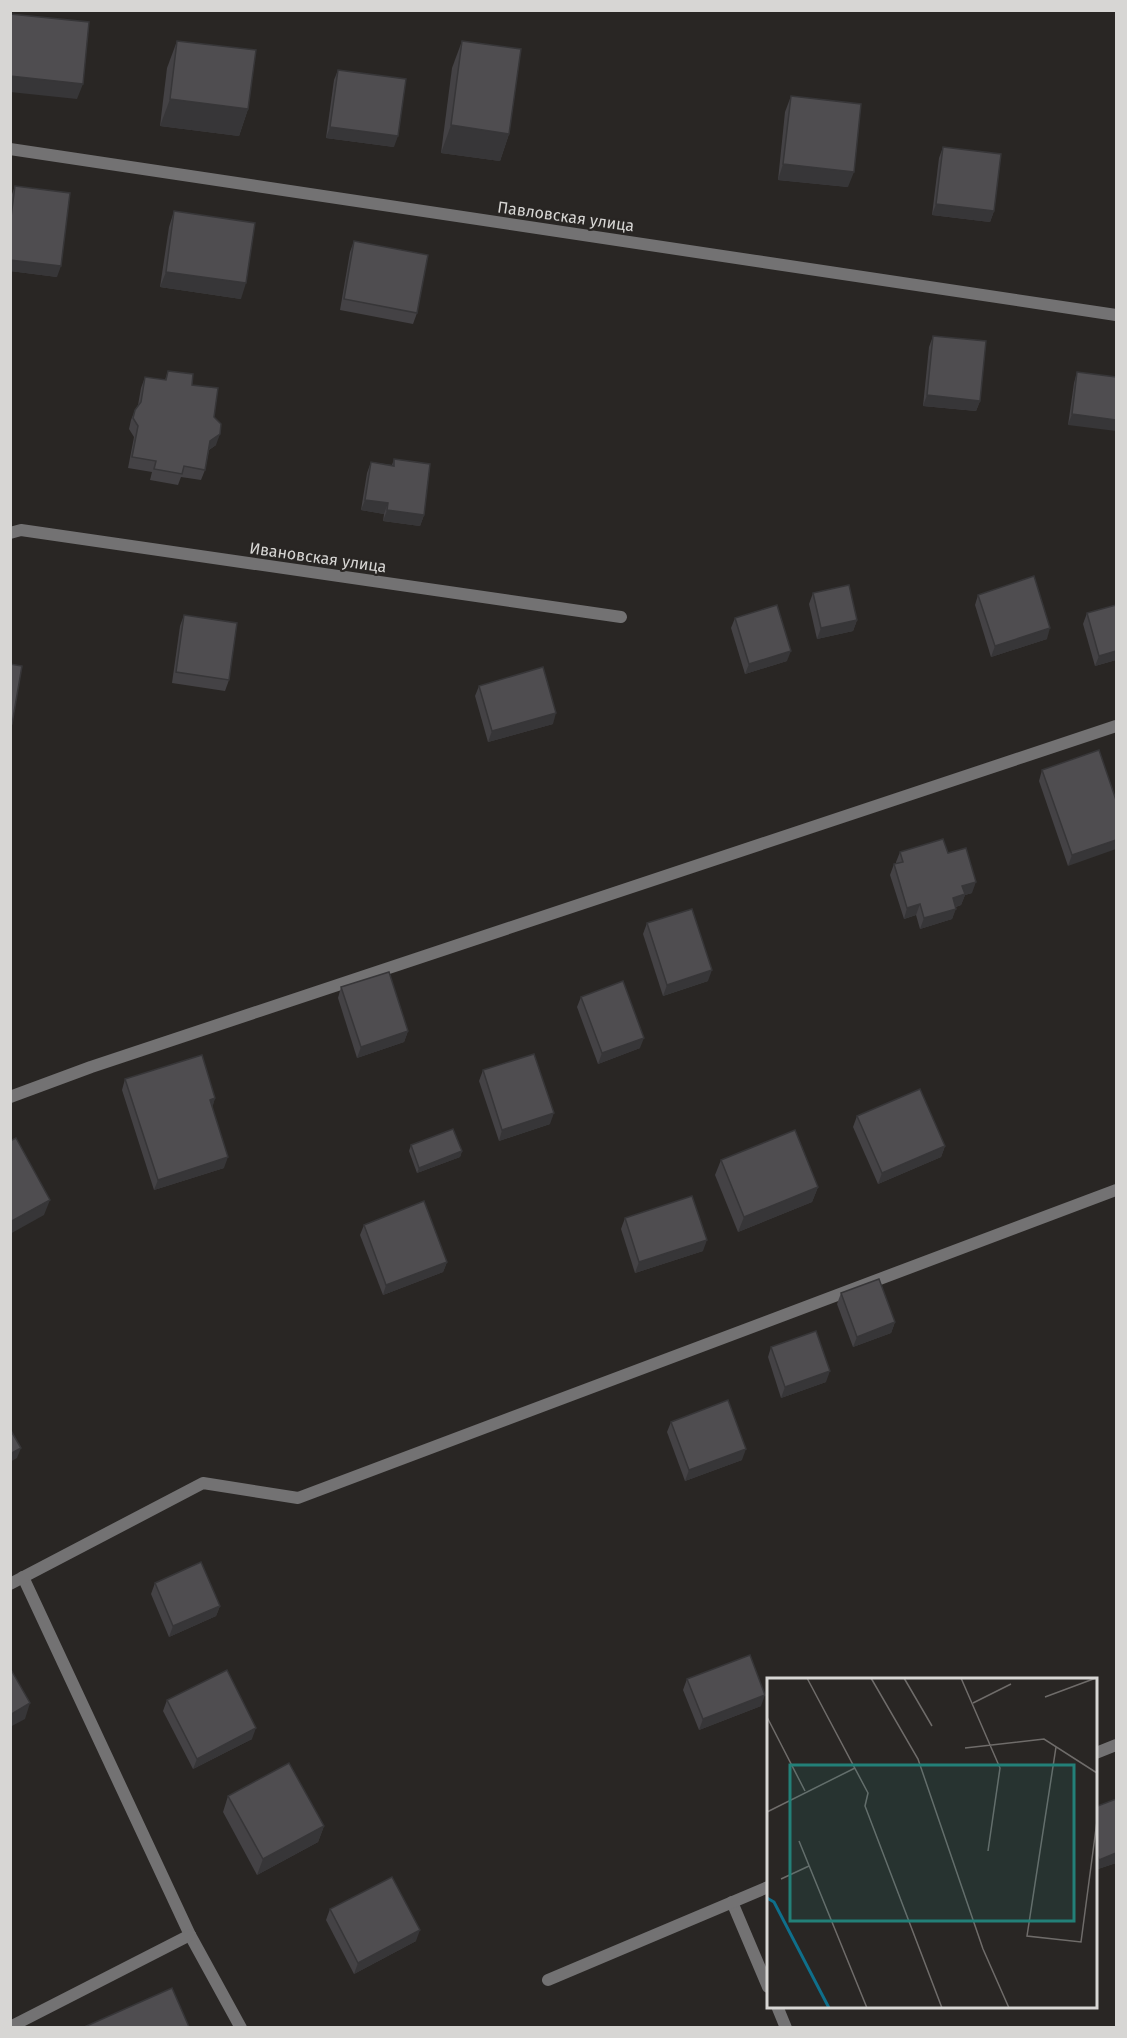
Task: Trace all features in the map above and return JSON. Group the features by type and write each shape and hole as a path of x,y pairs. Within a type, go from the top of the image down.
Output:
{"street":[{"name":"Павловская улица","path":"10,150 1116,315"},
{"name":"Ивановская улица","path":"10,533 21,530 621,617"},
{"path":"10,1097 91,1067 1116,726"},
{"path":"10,1584 202,1483 298,1498 1116,1190"},
{"path":"23,1577 190,1935 241,2028"},
{"path":"1097,1752 1116,1745"},
{"path":"548,1980 767,1887"},
{"path":"732,1902 767,1985"},
{"path":"10,2027 190,1935"},
{"path":"777,2008 786,2028"}],"building":[{"path":"10,14 89,22 83,84 10,76"},
{"path":"177,41 256,50 248,109 170,99"},
{"path":"462,41 521,49 509,134 451,125"},
{"path":"338,70 406,79 398,136 330,127"},
{"path":"791,96 861,104 854,172 783,164"},
{"path":"943,147 1001,154 994,211 936,204"},
{"path":"15,186 70,193 61,266 10,260 10,225"},
{"path":"174,211 255,223 246,283 166,272"},
{"path":"354,241 428,255 417,313 344,299"},
{"path":"933,336 986,341 980,401 927,395"},
{"path":"168,371 193,374 192,385 218,388 214,417 221,424 220,434 210,441 205,470 184,466 182,474 154,469 156,461 132,457 138,426 133,418 141,402 145,377 166,380"},
{"path":"1077,372 1116,377 1116,420 1072,414"},
{"path":"394,459 430,464 424,515 387,510 388,503 365,500 371,462 394,466"},
{"path":"1034,576 1050,628 995,646 978,595"},
{"path":"849,585 857,620 821,628 813,593"},
{"path":"777,605 791,651 749,664 735,618"},
{"path":"1116,605 1116,651 1099,656 1087,613"},
{"path":"184,615 237,623 229,680 176,672"},
{"path":"10,664 22,666 12,724 10,724"},
{"path":"543,667 556,713 492,731 479,686"},
{"path":"1099,750 1116,800 1116,840 1072,855 1042,770"},
{"path":"943,839 948,853 966,848 976,882 962,886 965,894 953,898 956,909 924,918 920,904 907,908 894,864 903,862 900,852"},
{"path":"692,909 712,970 667,985 647,923"},
{"path":"389,972 408,1031 361,1047 341,987"},
{"path":"623,981 644,1038 602,1053 581,997"},
{"path":"534,1054 554,1113 502,1130 483,1070"},
{"path":"202,1055 215,1098 210,1100 228,1157 158,1180 125,1079"},
{"path":"920,1089 945,1146 882,1173 857,1116"},
{"path":"453,1129 462,1151 419,1168 411,1145"},
{"path":"795,1130 818,1187 744,1217 721,1160"},
{"path":"16,1138 50,1200 10,1222 10,1141"},
{"path":"692,1196 707,1240 639,1262 625,1218"},
{"path":"424,1201 447,1262 386,1285 364,1225"},
{"path":"879,1279 895,1322 857,1337 841,1293"},
{"path":"816,1331 830,1371 785,1387 771,1347"},
{"path":"728,1400 746,1449 689,1470 671,1422"},
{"path":"10,1429 21,1448 10,1454"},
{"path":"201,1562 220,1606 173,1626 155,1583"},
{"path":"750,1655 765,1695 703,1719 687,1679"},
{"path":"10,1668 30,1703 10,1715"},
{"path":"227,1670 256,1728 197,1759 167,1700"},
{"path":"289,1763 324,1826 263,1859 228,1796"},
{"path":"1116,1799 1116,1853 1099,1860 1097,1855 1097,1806"},
{"path":"392,1877 420,1930 358,1963 330,1909"},
{"path":"172,1988 189,2027 187,2028 82,2028"}]}
